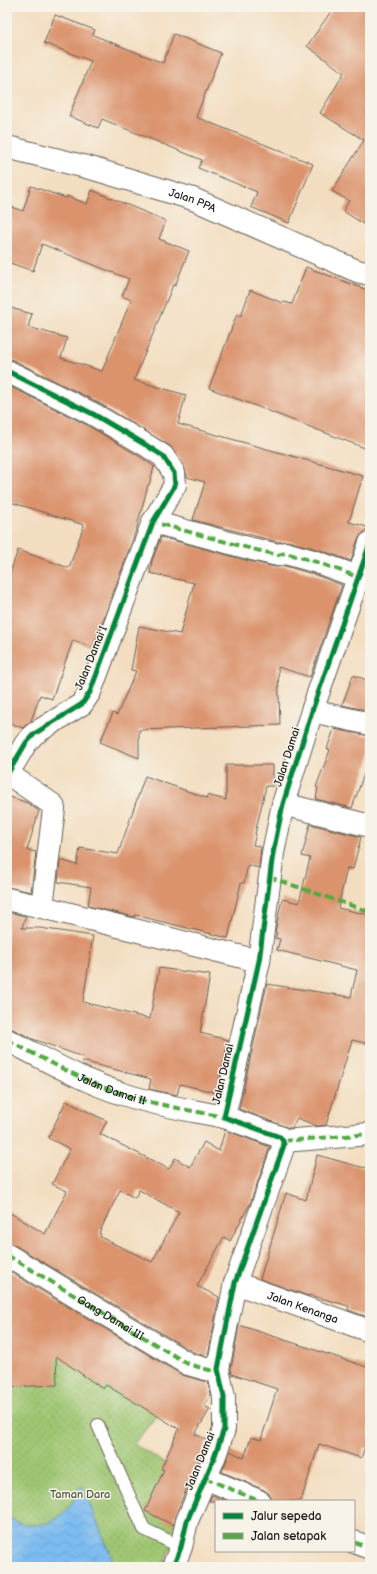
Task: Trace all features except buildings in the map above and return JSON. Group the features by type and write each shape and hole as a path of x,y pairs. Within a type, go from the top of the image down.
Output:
{"street":[{"name":"Jalan PPA","path":"7,147 94,169 193,199 357,271 370,274"},
{"name":"Jalan Damai I","path":"7,371 93,414 163,456 174,473 176,485 153,522 90,692 82,704 34,734 19,753 8,773 53,805 54,809 42,907"},
{"path":"153,522 252,549 278,555 284,553 358,577"},
{"name":"Jalan Damai","path":"173,1567 181,1546 187,1521 224,1429 224,1397 218,1369 235,1283 284,1145 283,1140 280,1137 224,1117 259,960 272,853 283,804 312,711 370,543"},
{"path":"312,711 370,724"},
{"path":"283,804 370,826"},
{"path":"7,899 259,960"},
{"name":"Jalan Damai II","path":"7,1040 71,1073 122,1094 224,1117"},
{"path":"283,1140 370,1134"},
{"name":"Gang Damai III","path":"7,1255 188,1364 209,1370 218,1369"},
{"name":"Jalan Kenanga","path":"235,1283 370,1331"},
{"path":"205,1478 257,1500"},
{"path":"355,1542 370,1548"}],"lane":[{"path":"98,1425 144,1529 181,1546"}],"green space":[{"name":"Taman Dara","path":"7,1327 157,1415 134,1444 169,1466 153,1509 181,1524 163,1567 7,1567"}],"water":[{"path":"82,1486 116,1567 7,1567 7,1517 23,1524 31,1525 56,1519 71,1505"}],"marked path":[{"path":"155,519 153,522 252,549 278,555 285,553 317,562 358,577"},
{"path":"269,877 370,912"},
{"path":"7,1040 64,1069 108,1089 135,1098 224,1117"},
{"path":"283,1141 370,1134"},
{"path":"7,1255 188,1364 209,1370 218,1369"},
{"path":"205,1478 257,1500"},
{"path":"355,1542 370,1548"}],"cycle path":[{"path":"7,371 93,414 163,456 174,473 175,485 153,522 90,692 82,704 34,734 26,743 8,773"},
{"path":"173,1567 181,1547 187,1521 214,1458 224,1429 224,1397 218,1369 235,1283 284,1145 280,1137 224,1117 259,961 273,853 283,804 312,711 370,543"}]}
